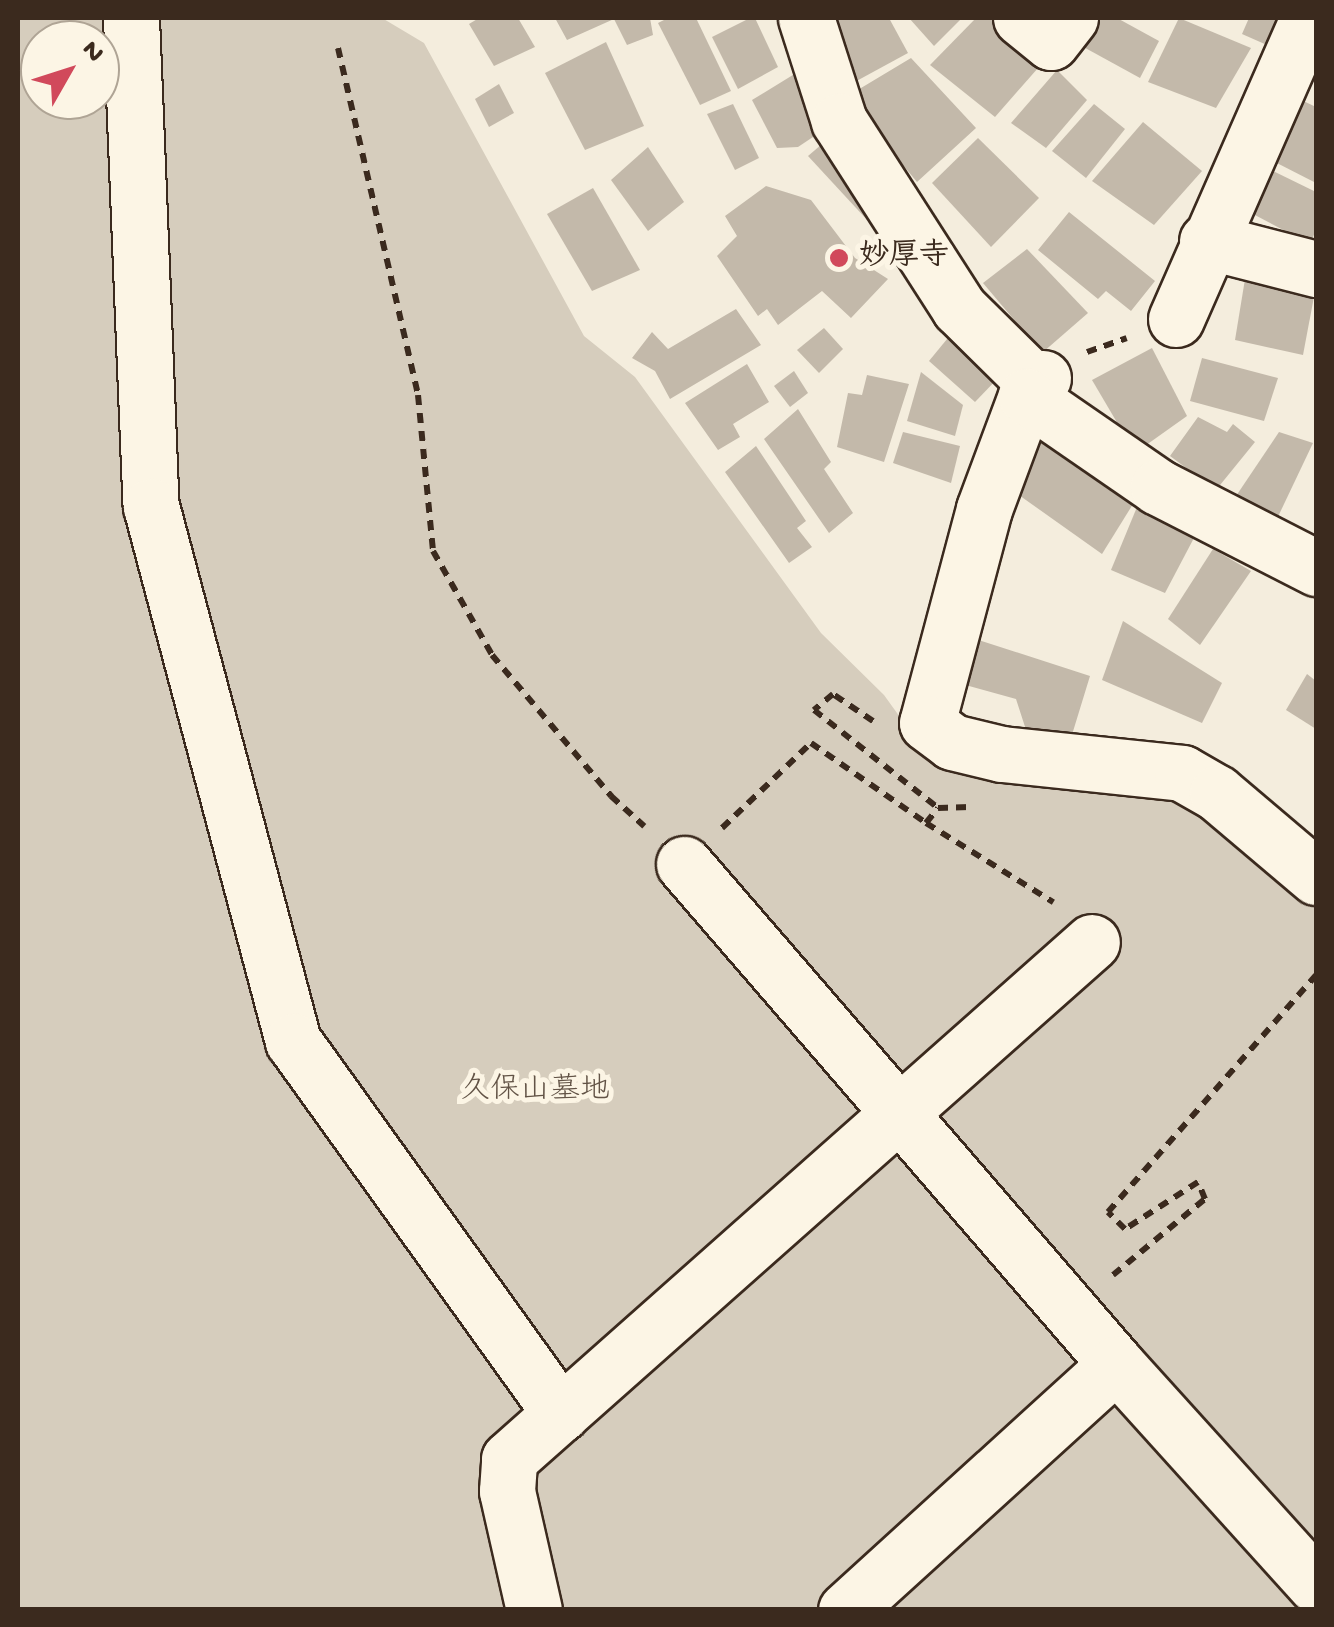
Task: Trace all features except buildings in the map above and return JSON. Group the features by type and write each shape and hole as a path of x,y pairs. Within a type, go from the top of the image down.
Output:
{"street":[{"path":"131,18 151,506 293,1041 561,1414"},
{"path":"806,18 838,121 959,308 1036,386 1158,487 1316,568"},
{"path":"1022,18 1051,42 1070,18"},
{"path":"1176,319 1308,18"},
{"path":"1207,241 1316,270"},
{"path":"1036,386 984,509 927,724 952,742 1002,754 1182,773 1217,792 1316,877"},
{"path":"684,864 1069,1311 1316,1585"},
{"path":"534,1610 507,1492 509,1459 1092,942"},
{"path":"846,1610 1116,1364"}],"path":[{"path":"338,48 418,394 433,550 492,655 612,796 684,864 811,743 926,823 1059,905 1092,942"},
{"path":"1036,386 1067,360 1176,319"},
{"path":"1069,1311 1205,1199 1198,1182 1126,1229 1108,1212 1316,975"}],"green space":[{"name":"久保山墓地","path":"18,18 382,18 424,43 584,336 635,377 821,633 884,695 915,738 1161,783 1196,805 1316,904 1316,1609 18,1609"}],"place":[{"name":"妙厚寺","path":"839,258"}]}
